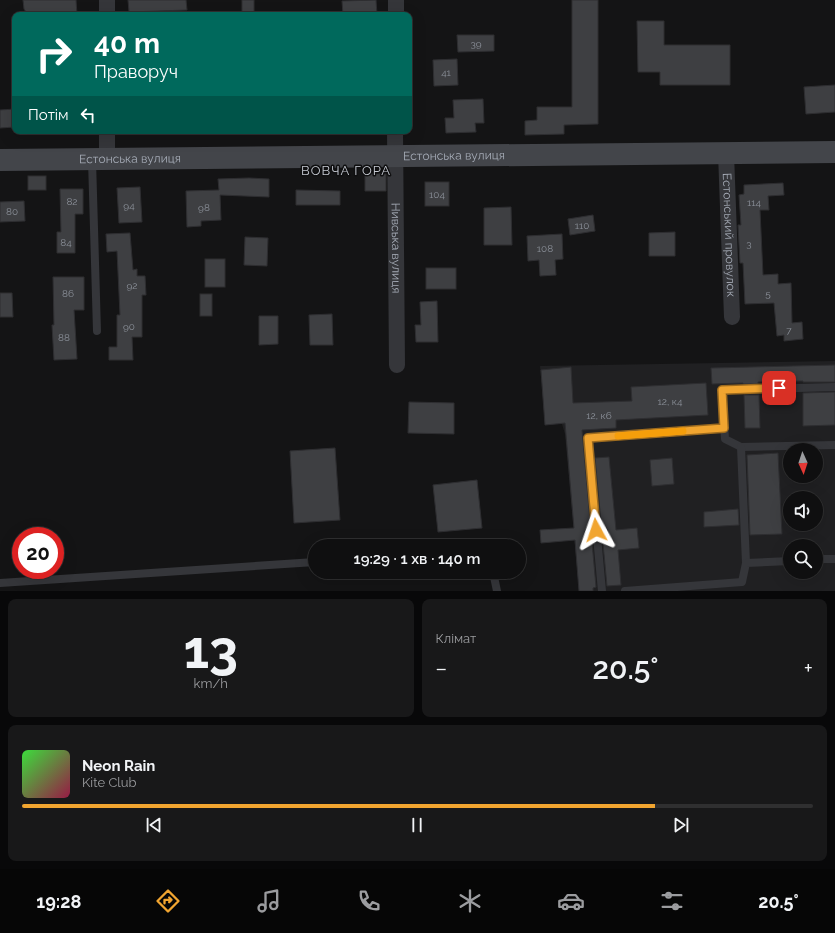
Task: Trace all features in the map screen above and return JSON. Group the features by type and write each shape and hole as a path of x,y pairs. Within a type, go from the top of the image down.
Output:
{"street":[{"path":"107,0 107,12"},
{"path":"396,0 396,12"},
{"path":"100,159 106,134"},
{"name":"Нивська вулиця","path":"395,134 397,365"},
{"name":"Естонська вулиця","path":"0,160 835,152"},
{"name":"Естонський провулок","path":"726,153 732,317"}],"lane":[{"path":"97,331 100,159"},
{"path":"835,387 722,390 725,439 740,447 835,445"},
{"path":"602,591 588,438 724,428"},
{"path":"625,591 742,582 746,563 740,447"},
{"path":"823,559 835,558"},
{"path":"746,563 783,561"},
{"path":"0,583 308,562"},
{"path":"494,579 497,591"}],"shaded area":[{"path":"835,361 835,591 579,591 565,434 562,424 545,425 540,366"}],"building":[{"path":"23,0 76,0 77,12 26,12 24,9"},
{"path":"128,0 186,0 187,10 129,12"},
{"path":"242,0 254,0 254,12 242,12"},
{"path":"376,0 377,12 343,12 342,1"},
{"path":"572,0 598,0 598,124 564,125 564,134 525,135 525,121 537,120 537,107 572,107"},
{"path":"637,21 664,21 664,45 730,45 730,85 660,85 660,72 638,72"},
{"path":"457,35 494,35 494,51 458,52"},
{"path":"457,59 458,85 434,86 433,60"},
{"path":"835,85 835,112 806,114 804,87"},
{"path":"483,99 484,123 475,123 476,132 446,133 445,118 454,118 453,100"},
{"path":"12,109 12,127 0,128 0,110"},
{"path":"365,173 386,174 386,191 365,191"},
{"path":"28,176 46,176 46,190 28,190"},
{"path":"218,179 269,179 269,197 220,195 221,220 201,221 201,226 187,227 186,191 219,190"},
{"path":"425,182 449,182 449,206 425,206"},
{"path":"783,183 784,195 768,196 769,210 760,210 763,275 778,274 778,284 791,283 792,323 802,322 803,339 784,341 784,335 777,336 774,303 745,304 743,263 740,263 738,225 741,225 739,195 744,194 744,185"},
{"path":"140,187 142,222 119,223 117,188"},
{"path":"60,189 83,189 83,214 75,214 75,253 57,253 57,232 61,232"},
{"path":"296,190 340,191 340,205 296,205"},
{"path":"24,201 25,221 0,222 0,202"},
{"path":"511,207 512,245 484,245 484,208"},
{"path":"593,215 595,231 570,235 568,219"},
{"path":"675,232 675,256 649,256 649,233"},
{"path":"130,233 133,270 137,269 137,276 145,276 146,295 142,295 142,337 132,337 133,360 109,360 109,347 117,347 117,315 120,315 117,251 107,252 106,234"},
{"path":"562,234 563,259 555,260 556,275 540,276 539,260 528,261 527,236"},
{"path":"245,237 268,238 267,266 244,265"},
{"path":"205,259 225,259 225,287 205,287"},
{"path":"426,268 456,268 456,289 426,289"},
{"path":"53,277 84,277 84,310 74,310 77,359 54,360 52,325 54,325"},
{"path":"0,293 12,293 13,317 0,317"},
{"path":"200,294 212,294 212,316 200,316"},
{"path":"437,301 438,342 416,342 415,325 421,325 420,302"},
{"path":"332,314 333,345 310,345 309,315"},
{"path":"259,316 278,316 278,344 259,345"},
{"path":"835,365 835,382 803,381 758,382 758,384 712,384 711,368"},
{"path":"571,367 573,403 632,401 631,387 706,383 708,415 616,420 616,428 582,430 596,587 593,588 593,591 579,591 575,540 541,543 540,530 574,528 565,423 545,425 541,370"},
{"path":"835,392 835,425 803,426 803,393"},
{"path":"744,395 759,395 760,428 745,428"},
{"path":"409,402 454,403 454,434 408,433"},
{"path":"335,448 340,520 294,523 290,451"},
{"path":"778,453 782,534 750,535 747,455"},
{"path":"609,457 616,530 637,528 639,548 618,550 621,585 607,586 595,458"},
{"path":"672,458 674,484 652,486 650,460"},
{"path":"477,480 482,528 438,532 433,485"},
{"path":"738,509 739,525 704,527 704,512"}],"slow traffic":[{"path":"618,436 683,431"}],"district":[{"name":"ВОВЧА ГОРА","path":"346,170"}],"route":[{"path":"596,530 588,438 724,428 722,390 779,388"}]}
